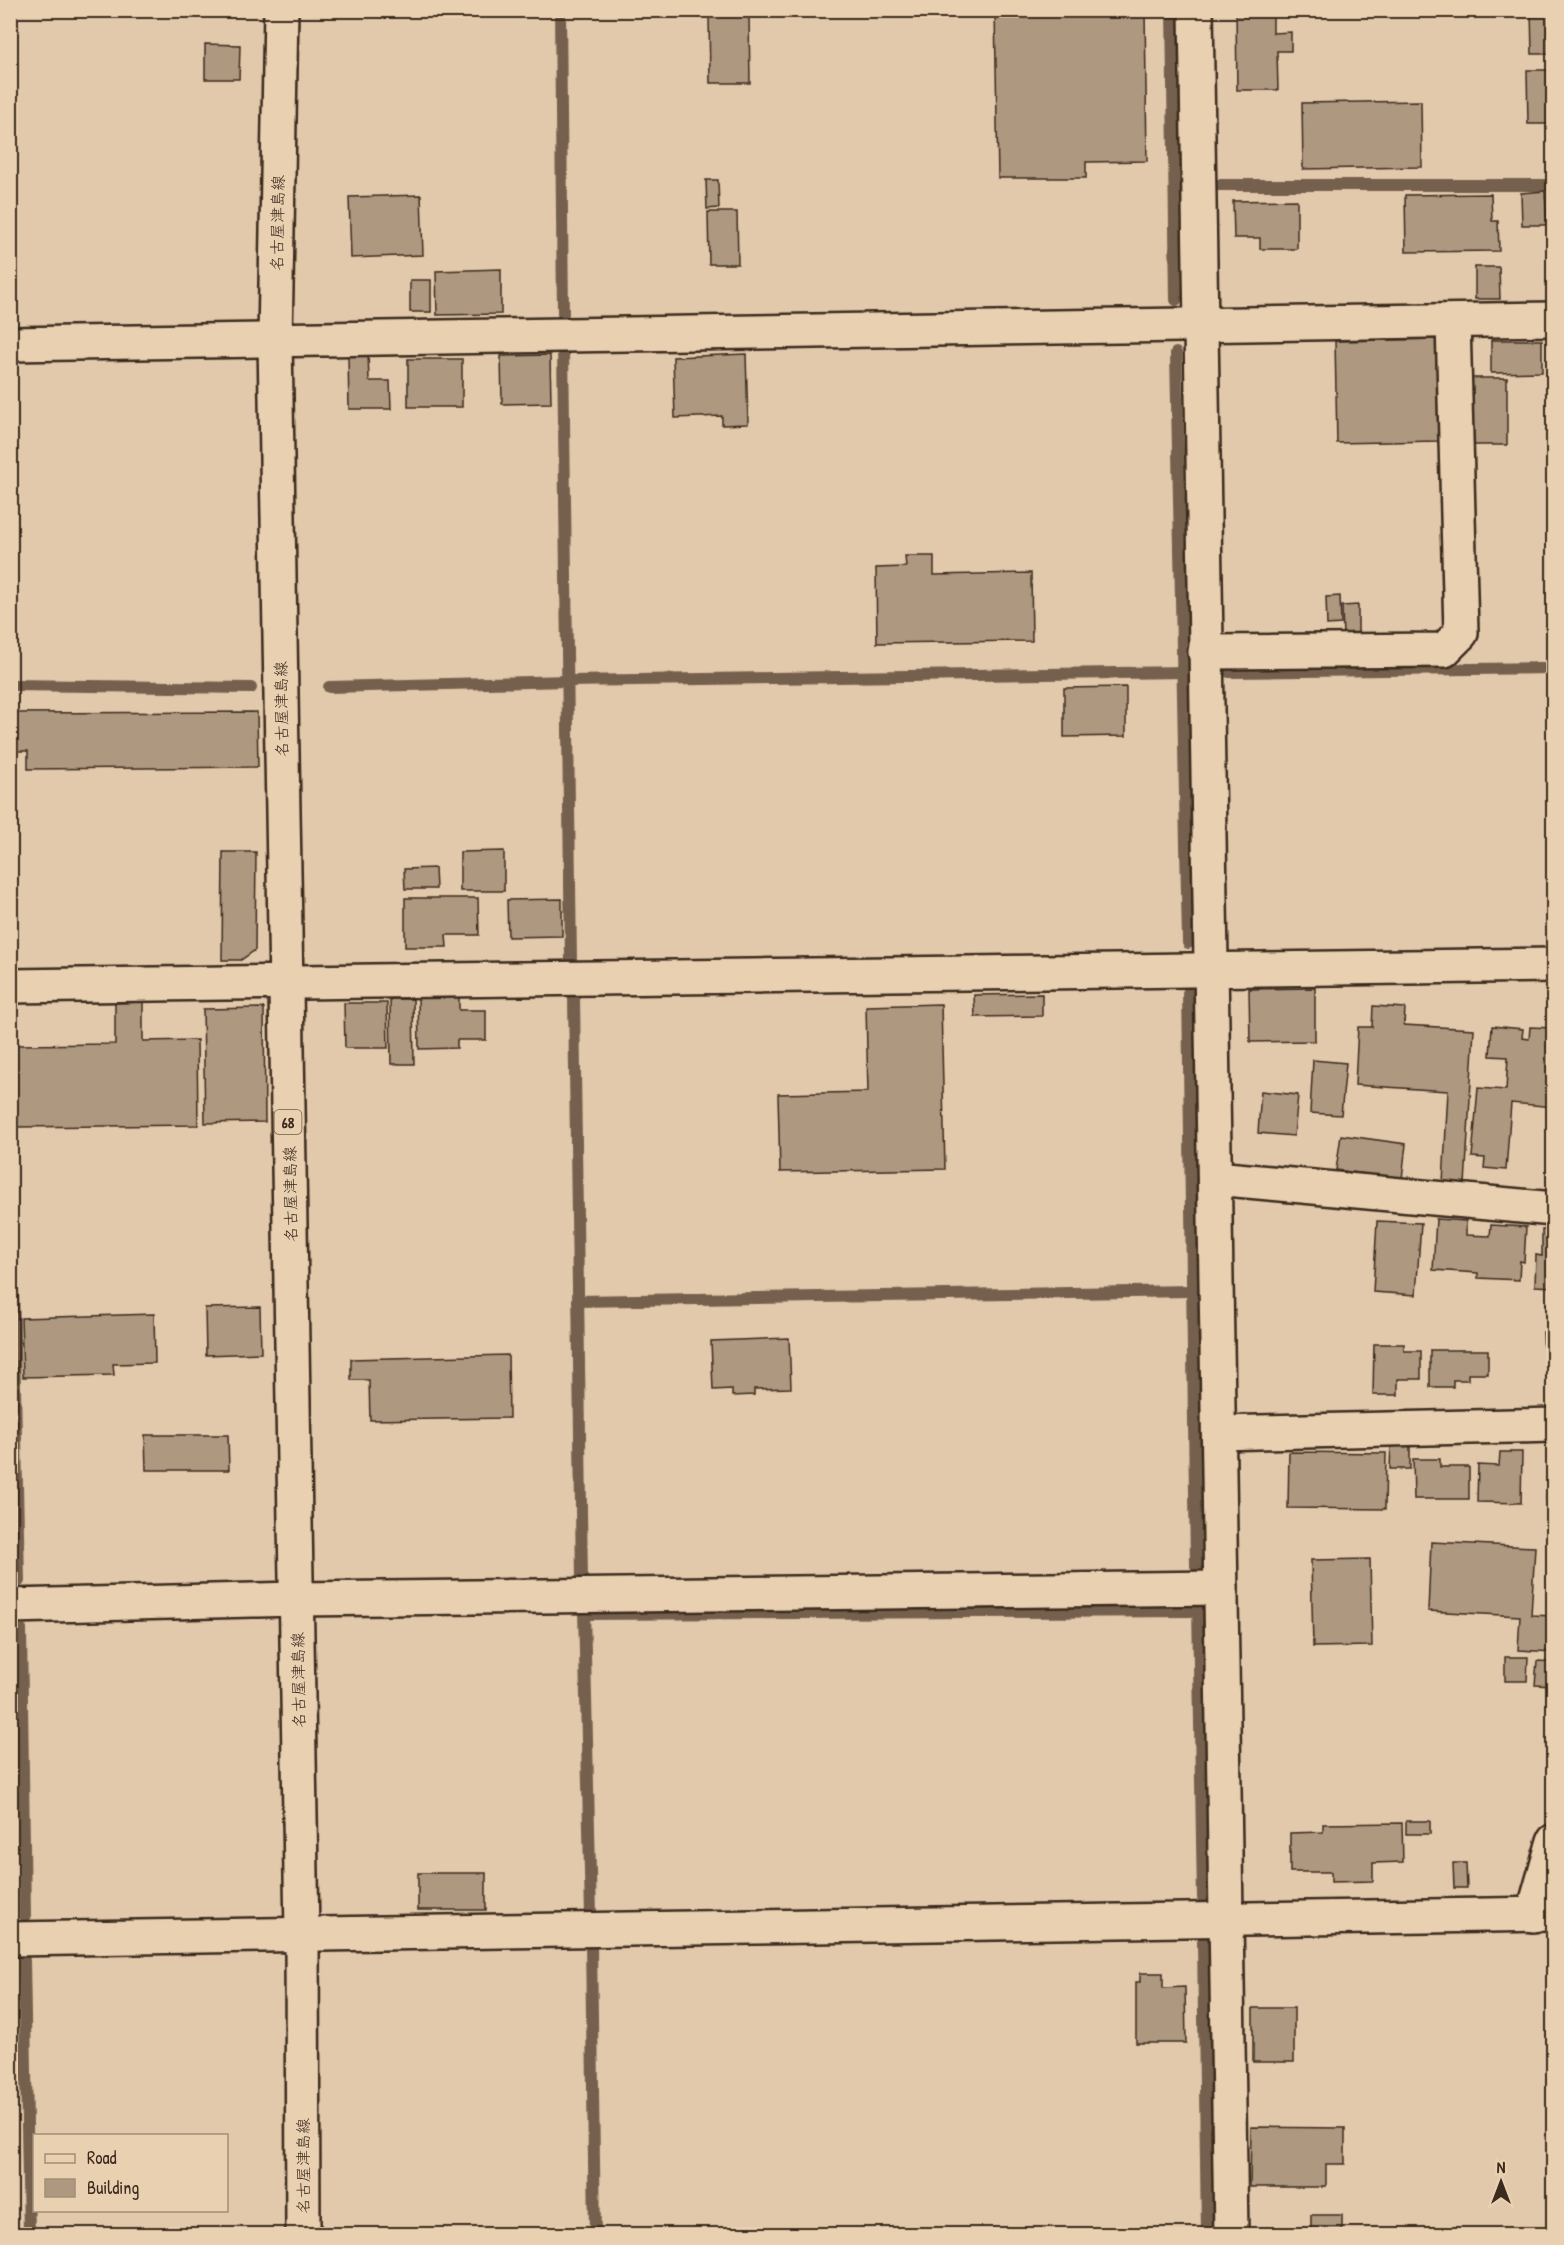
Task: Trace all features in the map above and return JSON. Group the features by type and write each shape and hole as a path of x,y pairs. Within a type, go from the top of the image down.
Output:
{"street":[{"name":"名古屋津島線","path":"280,10 275,340 302,1934 303,2235"},
{"path":"1196,10 1199,326 1212,969 1231,2235"},
{"path":"10,344 1554,319"},
{"path":"1205,652 1444,650 1461,633 1453,321"},
{"path":"10,986 1554,965"},
{"path":"1215,1178 1554,1209"},
{"path":"1219,1433 1554,1425"},
{"path":"10,1606 297,1599 1221,1588"},
{"path":"10,1939 1543,1914 1554,1841"}],"building":[{"path":"995,10 1145,10 1147,161 1086,162 1086,178 998,178"},
{"path":"1236,10 1273,10 1273,33 1291,32 1291,51 1277,51 1278,90 1237,90"},
{"path":"1531,10 1554,10 1554,54 1532,54"},
{"path":"749,15 750,83 710,83 709,16"},
{"path":"205,44 240,45 239,79 205,79"},
{"path":"1527,70 1554,70 1554,124 1528,124"},
{"path":"1421,101 1422,167 1303,169 1302,103"},
{"path":"706,180 718,180 719,208 707,209"},
{"path":"1545,191 1547,225 1522,225 1521,193"},
{"path":"1491,194 1492,221 1498,221 1499,251 1406,252 1405,195"},
{"path":"421,195 423,255 351,258 349,197"},
{"path":"1297,200 1297,249 1260,249 1260,238 1234,238 1233,201"},
{"path":"708,212 737,212 738,264 709,264"},
{"path":"1475,267 1499,267 1500,299 1475,299"},
{"path":"501,269 501,314 437,315 436,271"},
{"path":"410,280 431,280 431,312 410,312"},
{"path":"1438,339 1439,441 1337,443 1335,341"},
{"path":"1491,340 1542,340 1542,372 1491,373"},
{"path":"368,353 369,381 390,381 391,409 349,409 348,354"},
{"path":"746,354 748,424 722,425 722,416 675,418 673,357"},
{"path":"550,355 551,403 502,404 501,356"},
{"path":"408,359 462,359 462,407 408,407"},
{"path":"1470,378 1507,378 1507,445 1470,445"},
{"path":"905,556 934,556 934,575 1031,573 1032,641 877,643 876,568 906,567"},
{"path":"1340,596 1341,624 1327,625 1326,597"},
{"path":"1358,605 1358,638 1343,638 1342,606"},
{"path":"1126,687 1126,736 1064,737 1064,688"},
{"path":"257,712 258,767 28,769 28,751 10,751 10,713"},
{"path":"504,851 504,891 460,891 460,852"},
{"path":"223,852 256,852 255,950 241,960 222,960"},
{"path":"435,868 436,889 405,889 404,869"},
{"path":"405,898 478,898 479,935 446,935 447,947 405,947"},
{"path":"562,899 562,936 508,937 507,900"},
{"path":"1315,988 1315,1041 1250,1042 1249,989"},
{"path":"1042,994 1042,1016 975,1017 974,995"},
{"path":"459,996 459,1010 486,1010 486,1040 457,1040 457,1048 419,1049 418,997"},
{"path":"390,999 413,999 414,1064 391,1064"},
{"path":"143,1002 143,1041 197,1040 198,1125 16,1127 15,1045 115,1044 115,1003"},
{"path":"344,1003 387,1003 388,1048 345,1048"},
{"path":"941,1004 945,1169 780,1172 778,1094 868,1092 866,1006"},
{"path":"1373,1006 1405,1008 1404,1025 1474,1029 1465,1185 1443,1183 1448,1091 1355,1085 1358,1027 1372,1027"},
{"path":"264,1008 265,1122 205,1123 203,1009"},
{"path":"1492,1026 1523,1029 1522,1038 1529,1039 1530,1027 1554,1028 1554,1107 1511,1103 1506,1170 1484,1168 1485,1158 1472,1157 1478,1088 1506,1090 1508,1057 1490,1056"},
{"path":"1313,1060 1346,1063 1341,1115 1310,1113"},
{"path":"1261,1091 1298,1095 1294,1136 1258,1133"},
{"path":"1341,1135 1406,1144 1402,1179 1336,1170"},
{"path":"1436,1219 1466,1221 1466,1235 1490,1236 1491,1225 1526,1227 1524,1262 1520,1261 1519,1280 1478,1278 1478,1273 1433,1270"},
{"path":"1377,1221 1421,1223 1416,1295 1373,1292"},
{"path":"1542,1230 1554,1230 1554,1287 1535,1286 1536,1255 1542,1256"},
{"path":"260,1307 261,1353 206,1355 205,1308"},
{"path":"154,1314 155,1363 113,1364 114,1375 23,1377 21,1318"},
{"path":"1543,1332 1554,1332 1554,1353 1544,1353"},
{"path":"789,1338 791,1388 754,1389 754,1395 732,1396 732,1389 713,1390 711,1341"},
{"path":"1374,1344 1404,1344 1404,1351 1421,1351 1421,1379 1398,1379 1398,1395 1373,1395"},
{"path":"1430,1350 1488,1350 1488,1374 1468,1374 1468,1380 1453,1380 1453,1387 1430,1387"},
{"path":"508,1355 509,1418 370,1420 369,1380 351,1380 351,1359"},
{"path":"145,1435 228,1435 229,1470 146,1470"},
{"path":"1391,1443 1410,1443 1410,1469 1390,1469"},
{"path":"1549,1450 1554,1450 1554,1500 1546,1500"},
{"path":"1289,1452 1386,1453 1385,1509 1288,1508"},
{"path":"1500,1452 1522,1452 1521,1503 1477,1502 1478,1465 1499,1466"},
{"path":"1413,1459 1440,1459 1440,1467 1469,1467 1469,1499 1414,1499"},
{"path":"1431,1542 1535,1547 1531,1615 1554,1616 1554,1652 1518,1650 1520,1616 1428,1611"},
{"path":"1552,1545 1554,1546 1554,1597 1548,1596"},
{"path":"1370,1559 1372,1646 1313,1647 1311,1560"},
{"path":"1505,1657 1528,1657 1527,1681 1505,1681"},
{"path":"1537,1661 1554,1662 1554,1686 1535,1685"},
{"path":"1406,1821 1430,1821 1430,1834 1406,1834"},
{"path":"1402,1823 1403,1862 1373,1863 1373,1881 1331,1882 1331,1872 1290,1872 1290,1833 1323,1832 1323,1824"},
{"path":"1453,1863 1466,1863 1467,1888 1454,1888"},
{"path":"418,1873 486,1873 486,1910 418,1910"},
{"path":"1140,1973 1163,1973 1163,1988 1185,1987 1186,2043 1136,2043 1136,1982 1140,1982"},
{"path":"1253,2008 1294,2008 1294,2062 1253,2062"},
{"path":"1251,2127 1345,2128 1345,2164 1326,2164 1326,2187 1250,2187"},
{"path":"1311,2215 1342,2215 1342,2234 1311,2234"}],"waterway":[{"path":"560,10 563,314"},
{"path":"1172,10 1176,300"},
{"path":"1217,185 1554,185"},
{"path":"563,346 571,960"},
{"path":"1176,353 1188,943"},
{"path":"1229,672 1554,668"},
{"path":"329,687 568,681 1188,672"},
{"path":"10,685 251,688"},
{"path":"1188,993 1196,1566"},
{"path":"574,997 582,1581"},
{"path":"578,1301 1192,1291"},
{"path":"10,1292 13,1292 19,1581"},
{"path":"1198,1607 1203,1898"},
{"path":"584,1609 591,1916"},
{"path":"584,1614 1198,1611"},
{"path":"21,1629 25,1916"},
{"path":"1203,1942 1207,2234"},
{"path":"591,1943 595,2234"},
{"path":"24,1960 29,2234"}]}
